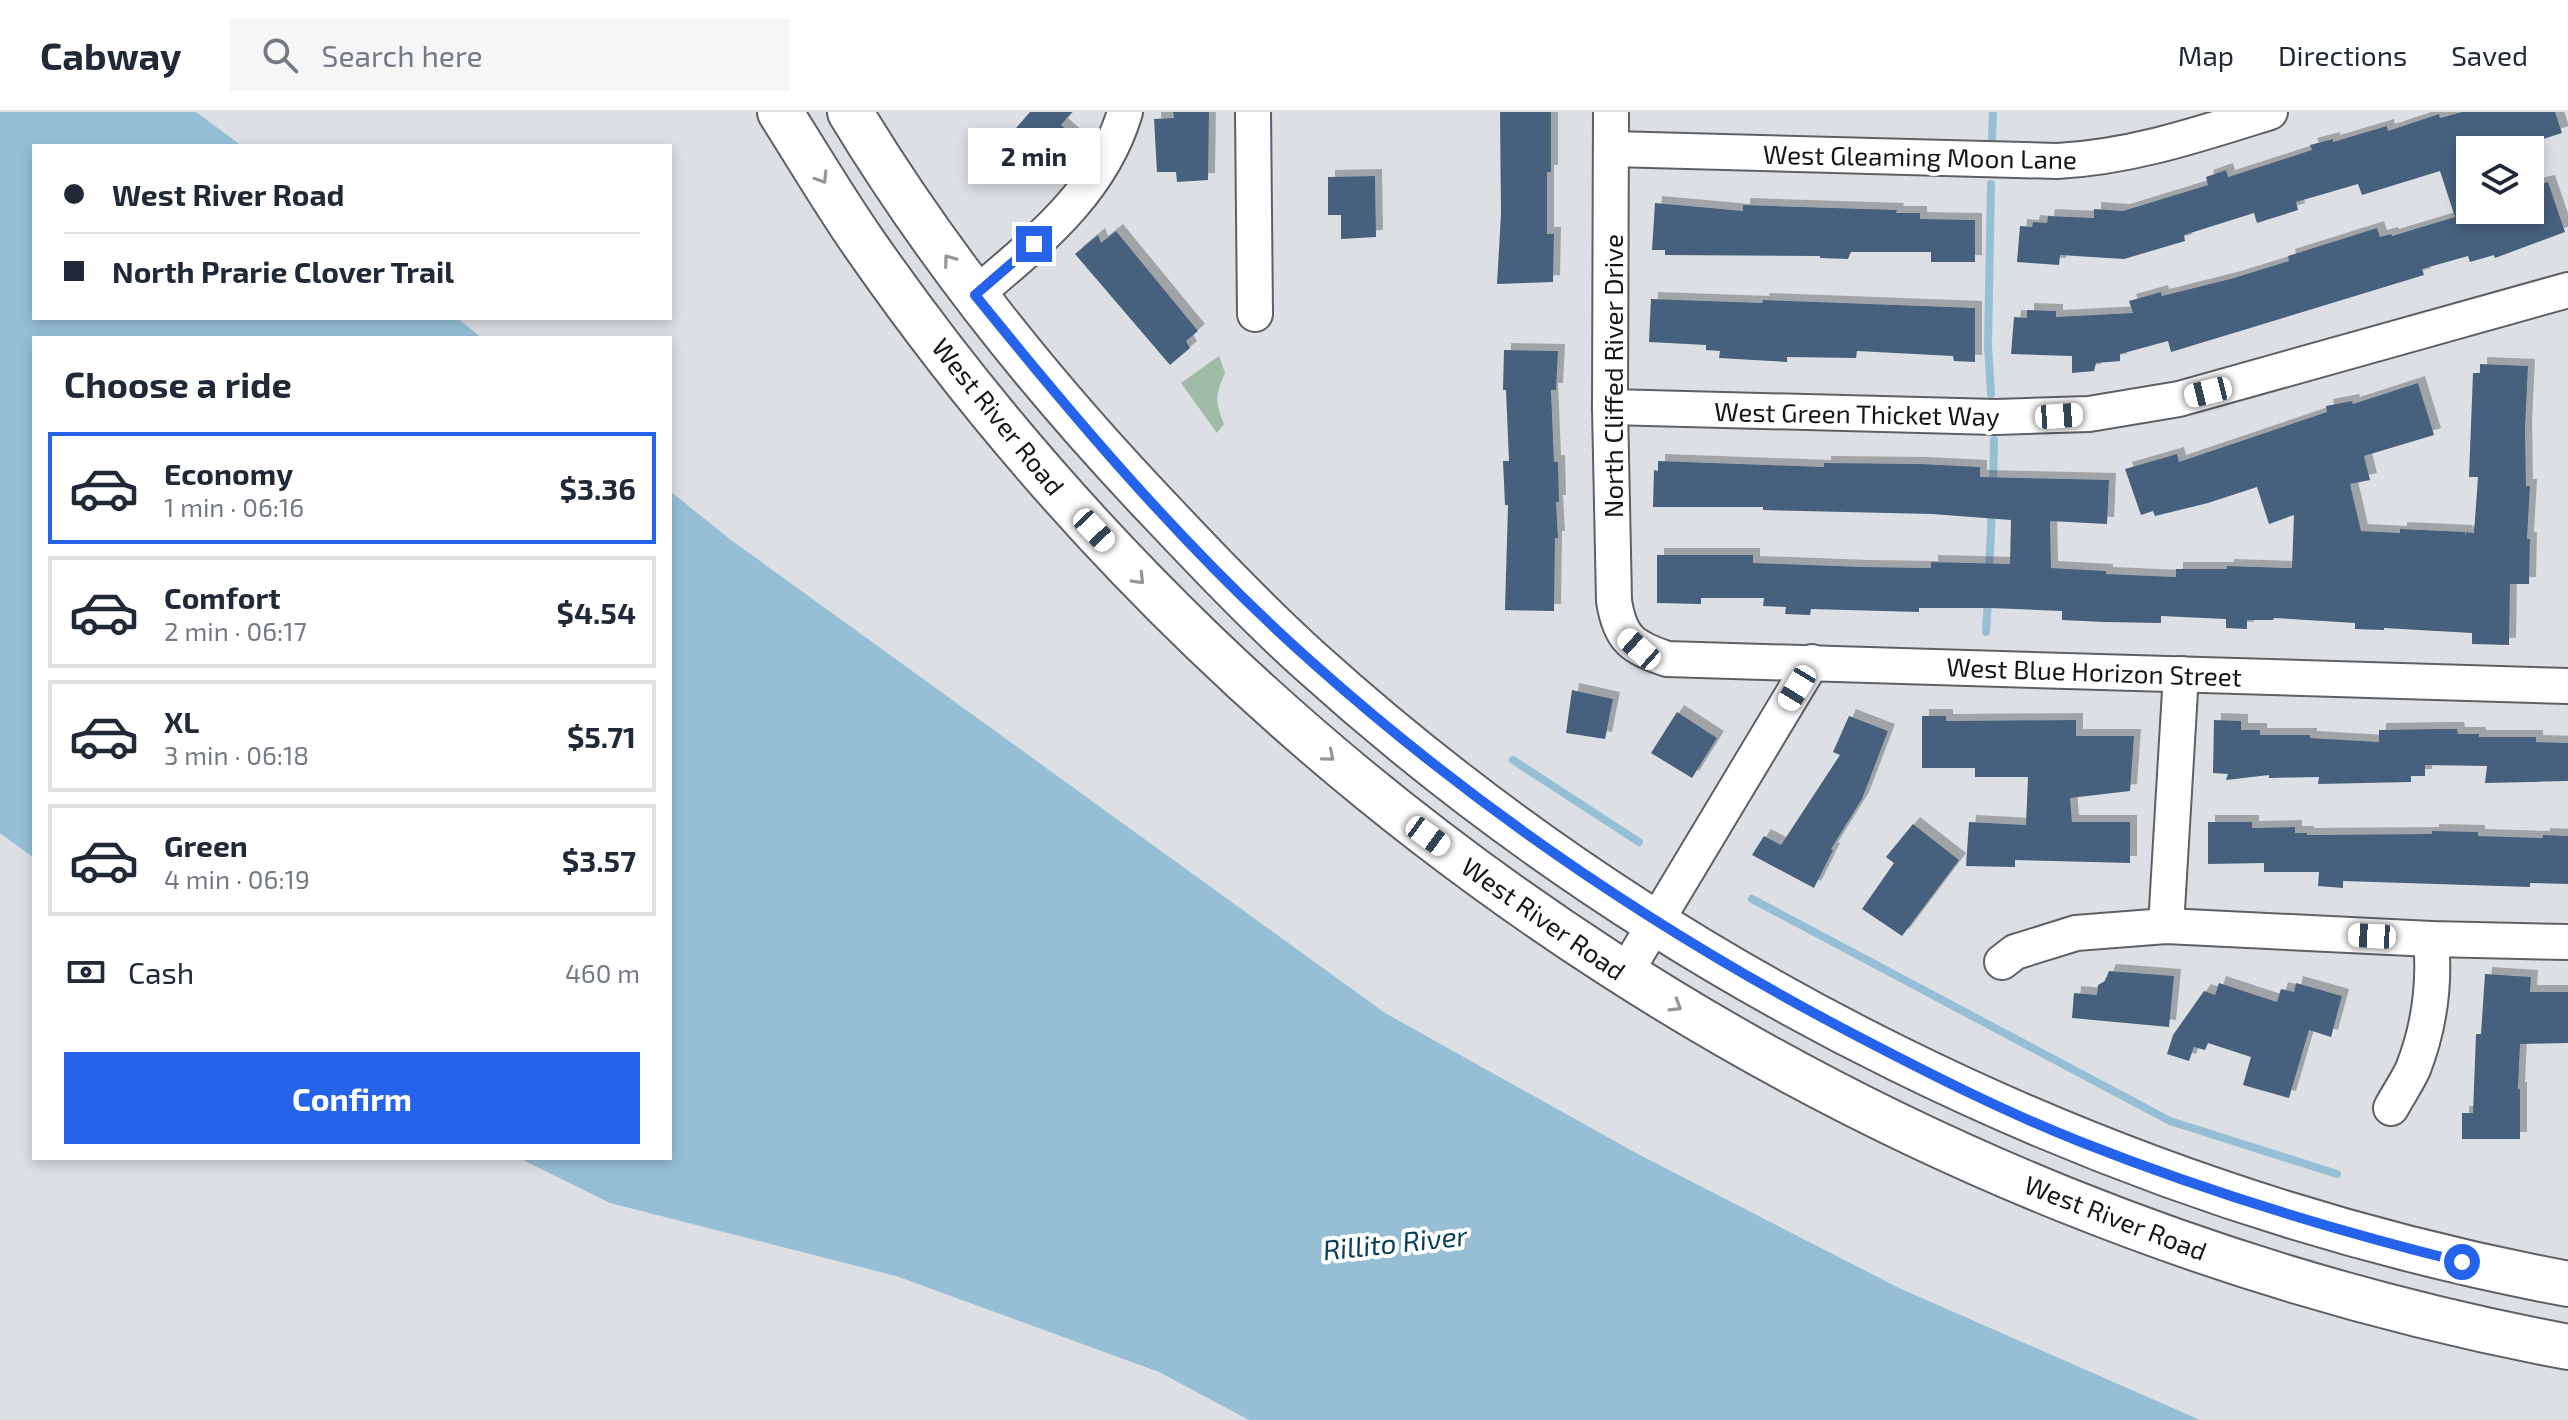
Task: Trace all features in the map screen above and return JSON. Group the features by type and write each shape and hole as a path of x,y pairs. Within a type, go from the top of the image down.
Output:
{"main road":[{"name":"West River Road","path":"780,112 863,242 903,298 1029,455 1136,576 1249,686 1350,774 1552,927 1735,1042 1910,1132 2096,1212 2294,1280 2390,1306 2568,1347"},
{"path":"850,112 915,212 975,295 1070,413 1215,569 1310,661 1432,763 1500,815 1656,922 1775,994 1932,1075 2079,1141 2150,1168 2335,1228 2462,1262 2568,1284"}],"street":[{"path":"975,295 1053,227 1098,173 1111,152 1125,112"},
{"path":"1253,112 1255,314"},
{"name":"North Cliffed River Drive","path":"1611,112 1610,407 1614,601 1618,642"},
{"name":"West Gleaming Moon Lane","path":"1612,149 1994,161 2089,159 2154,148 2270,112"},
{"name":"West Green Thicket Way","path":"1610,407 1996,417 2104,412 2208,392 2567,295"},
{"name":"West Blue Horizon Street","path":"1618,642 1667,659 2568,686"},
{"path":"1624,975 1812,662"},
{"path":"2166,926 2181,674"},
{"path":"2002,962 2015,952 2043,941 2076,933 2166,926 2431,939 2568,942"},
{"path":"2391,1108 2413,1070 2424,1029 2433,978 2431,939"}],"green space":[{"path":"1219,356 1225,373 1218,393 1224,424 1217,433 1181,383"}],"water":[{"path":"0,112 196,112 239,144 32,144 32,320 460,320 480,336 32,336 32,857 0,833"},
{"name":"Rillito River","path":"672,493 731,540 1385,1013 1636,1153 1899,1288 2200,1420 1249,1420 1159,1372 896,1276 610,1203 523,1160 672,1160"}],"building":[{"path":"1030,112 1072,112 1061,125 1077,139 1046,174 1033,163 1023,176 995,152"},
{"path":"1173,112 1209,112 1208,180 1177,182 1176,172 1157,172 1154,119 1174,118"},
{"path":"1500,112 1551,112 1547,234 1554,234 1553,282 1497,284 1501,214"},
{"path":"2462,112 2555,112 2562,133 2544,139 2544,136 2456,136 2456,224 2544,224 2544,183 2548,182 2565,232 2495,258 2494,255 2470,262 2468,256 2422,269 2424,275 2171,352 2168,341 2120,354 2120,361 2096,363 2094,371 2072,373 2072,356 2011,354 2014,317 2027,318 2027,310 2056,311 2056,317 2133,313 2129,301 2234,278 2289,261 2288,256 2377,228 2380,237 2392,236 2455,217 2440,171 2362,195 2358,184 2296,202 2298,210 2257,223 2254,213 2184,235 2185,241 2124,259 2060,255 2059,265 2017,262 2020,226 2032,227 2033,222 2047,223 2048,216 2094,218 2094,209 2123,211 2208,185 2206,177 2226,170 2228,177 2312,150 2310,145 2333,139 2333,142 2387,126 2388,131 2439,114 2440,118"},
{"path":"1375,176 1376,237 1341,239 1341,215 1328,215 1328,177"},
{"path":"1655,203 1743,211 1743,205 1897,210 1896,213 1920,213 1920,219 1975,220 1975,262 1931,262 1931,252 1851,252 1848,259 1665,255 1665,250 1652,250"},
{"path":"1116,231 1198,331 1186,341 1190,348 1170,365 1075,254 1098,235 1101,243"},
{"path":"1651,299 1975,308 1975,362 1954,361 1953,356 1857,351 1856,358 1787,357 1787,362 1719,358 1720,351 1706,350 1706,345 1649,342"},
{"path":"1504,350 1558,351 1556,390 1551,390 1559,502 1556,502 1558,538 1555,538 1554,611 1505,610 1508,505 1505,505 1503,461 1509,461 1506,390 1503,390"},
{"path":"2480,364 2528,366 2525,429 2526,486 2530,486 2527,539 2530,539 2529,584 2510,584 2509,645 2472,644 2472,633 2355,629 2355,623 2274,618 2247,620 2247,629 2226,628 2226,619 2161,616 2161,623 2062,620 2062,611 1990,608 1919,608 1919,612 1811,609 1810,615 1785,614 1786,607 1763,606 1764,598 1701,598 1701,604 1657,603 1657,555 1753,555 1753,563 1862,567 1931,568 1931,562 2010,564 2011,520 1932,514 1763,510 1763,507 1653,507 1654,470 1658,471 1658,461 1824,467 1824,463 1921,464 1980,467 1980,477 2109,480 2107,524 2050,521 2051,568 2176,577 2176,569 2227,569 2227,566 2292,568 2294,515 2269,524 2257,487 2155,516 2153,511 2141,515 2125,469 2177,454 2179,462 2327,412 2326,406 2352,401 2353,404 2418,383 2434,435 2364,456 2370,480 2350,484 2361,531 2465,532 2466,536 2466,532 2474,533 2478,477 2469,477 2473,373 2480,373"},
{"path":"1572,690 1613,699 1605,739 1566,733"},
{"path":"1677,712 1717,738 1692,778 1651,753"},
{"path":"1849,716 1888,731 1862,799 1831,849 1814,888 1752,855 1764,836 1781,845 1840,755 1833,752"},
{"path":"1922,716 1946,716 1946,721 2076,720 2076,736 2134,736 2130,791 2070,798 2072,822 2130,822 2130,863 2015,860 2015,867 1966,866 1969,822 2026,825 2028,777 1975,777 1975,768 1922,768"},
{"path":"2214,720 2241,721 2241,730 2260,730 2260,735 2310,735 2310,738 2379,742 2379,730 2457,729 2458,734 2479,734 2479,737 2536,737 2536,742 2568,743 2568,781 2485,783 2487,766 2425,765 2425,776 2411,776 2411,782 2318,784 2319,777 2269,778 2269,775 2226,780 2228,774 2213,773"},
{"path":"2208,822 2252,822 2252,828 2295,827 2295,833 2307,835 2432,834 2432,831 2478,832 2478,836 2568,836 2568,884 2530,883 2530,887 2343,881 2343,888 2318,886 2319,872 2264,872 2264,863 2208,864"},
{"path":"1913,824 1959,860 1902,936 1862,909 1894,863 1886,857"},
{"path":"2109,971 2174,976 2169,1027 2072,1018 2074,993 2097,995 2098,985 2105,981"},
{"path":"2485,974 2531,977 2530,992 2568,992 2568,1043 2520,1044 2520,1139 2462,1139 2462,1113 2473,1113 2476,1034 2481,1034"},
{"path":"2219,983 2277,1002 2281,989 2294,992 2296,983 2342,996 2331,1037 2309,1030 2289,1098 2243,1085 2251,1057 2208,1043 2205,1050 2194,1047 2189,1061 2167,1054 2173,1035 2204,991 2215,995"}],"waterway":[{"path":"1992,138 1993,112"},
{"path":"1991,184 1988,346 1991,394"},
{"path":"1993,487 1994,440"},
{"path":"1989,571 1992,508"},
{"path":"1986,632 1988,600"},
{"path":"1513,760 1639,842"},
{"path":"1752,899 2170,1121 2337,1174"}],"route":[{"path":"1034,244 975,295 1070,413 1215,569 1310,661 1432,763 1535,840 1656,922 1775,994 1969,1093 2079,1141 2254,1203 2407,1249 2462,1262"}]}
